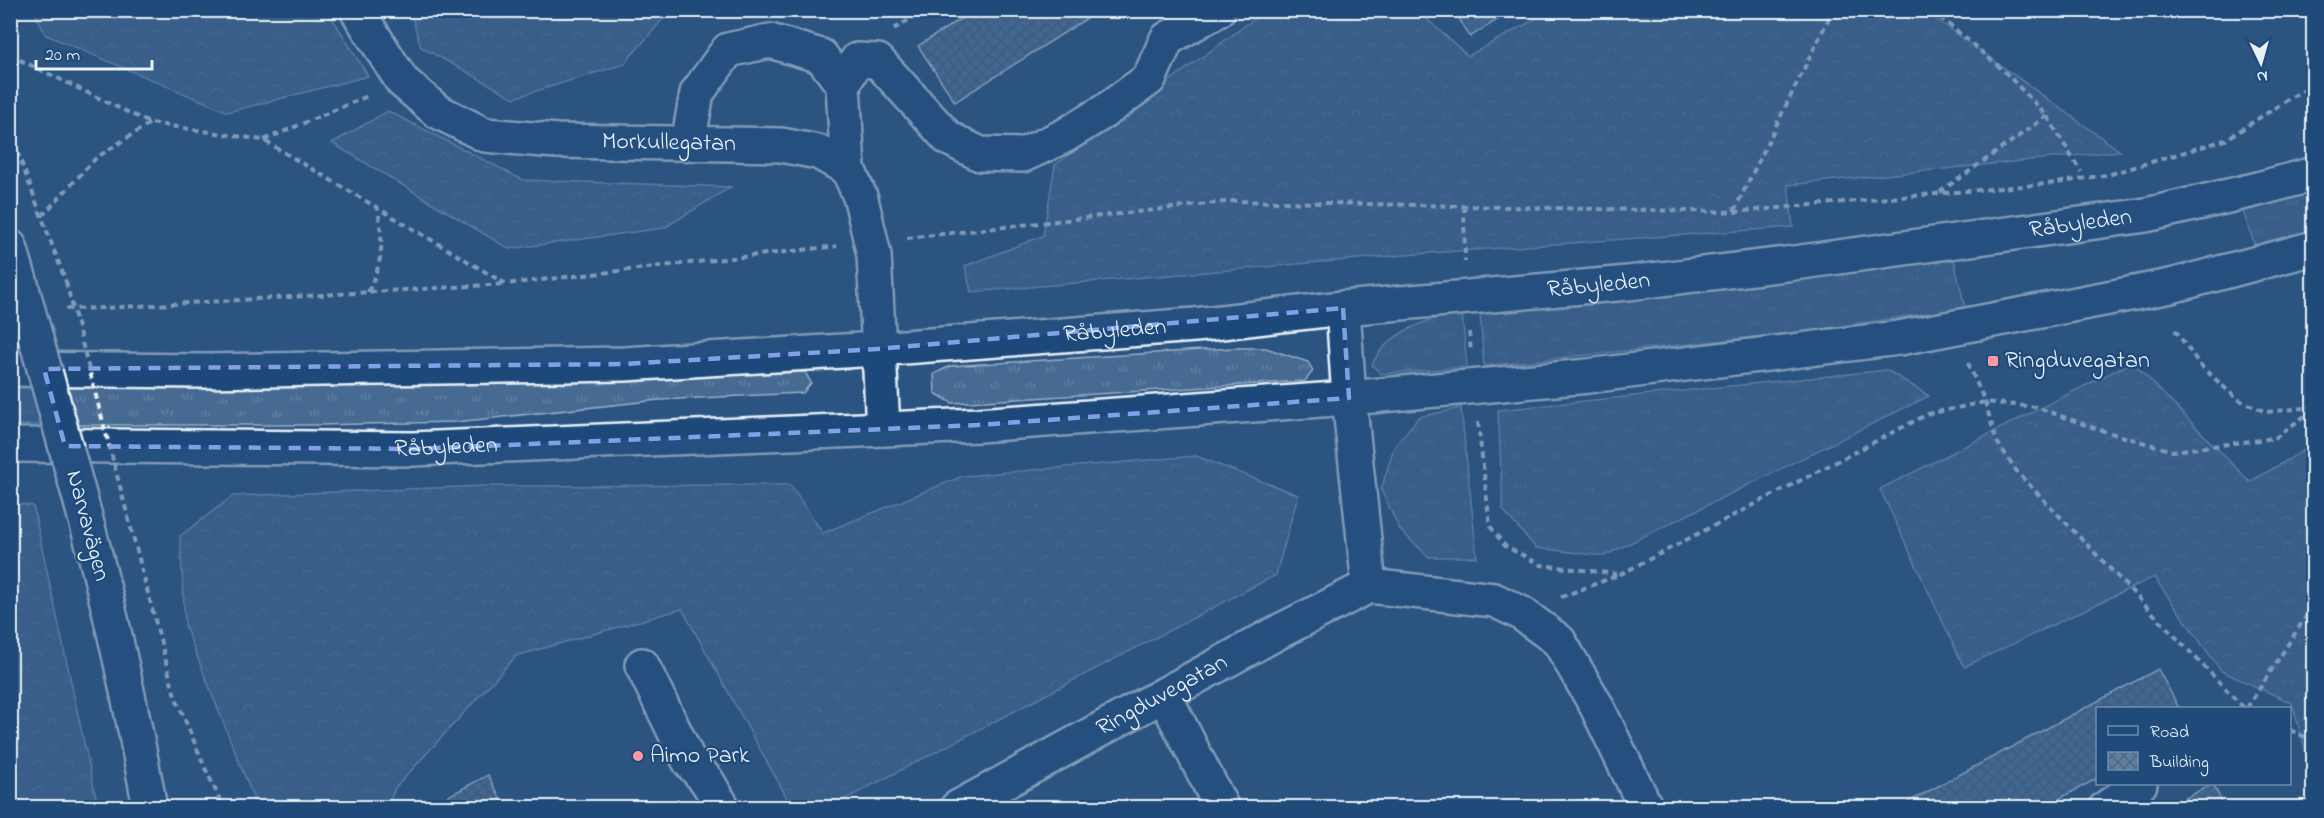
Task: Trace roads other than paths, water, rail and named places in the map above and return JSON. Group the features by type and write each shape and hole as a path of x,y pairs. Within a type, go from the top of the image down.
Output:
{"main road":[{"name":"Morkullegatan","path":"357,10 402,81 437,111 485,135 556,141 781,146 818,152 848,169"},
{"path":"883,429 877,349 874,255 861,199 848,169 843,85 857,60 878,61 948,138 980,154 1023,154 1064,136 1105,111 1149,79 1167,39 1218,10"},
{"path":"688,144 697,93 728,50 770,41 821,56 843,85"},
{"name":"Råbyleden","path":"10,369 203,371 612,364 877,349 1195,325 1343,308 1628,283 1794,263 2146,215 2313,174"},
{"name":"Narvavägen","path":"10,247 105,591 140,750 150,807"},
{"name":"Råbyleden","path":"10,446 413,449 990,424 1349,398 1588,376 1899,338 2171,286 2313,248"},
{"path":"1343,308 1349,398 1369,586 1494,600 1521,613 1559,641 1596,705 1646,807"},
{"name":"Ringduvegatan","path":"957,807 1369,586"},
{"path":"642,664 688,761 707,781 723,807"},
{"path":"1164,695 1222,807"},
{"path":"2106,807 2137,785"}],"place":[{"name":"Ringduvegatan","path":"1993,361"},
{"name":"Aimo Park","path":"638,756"}]}
